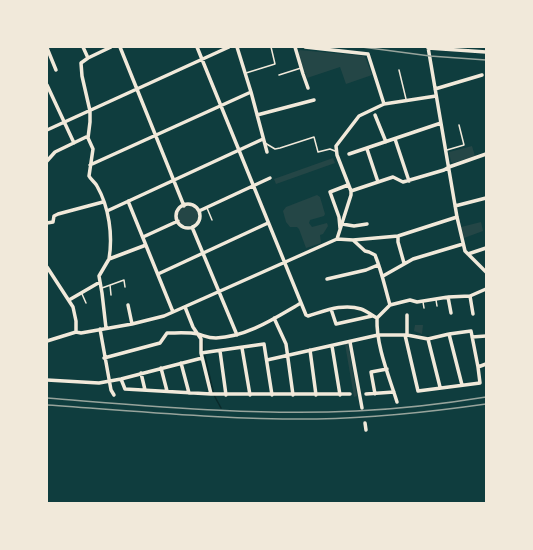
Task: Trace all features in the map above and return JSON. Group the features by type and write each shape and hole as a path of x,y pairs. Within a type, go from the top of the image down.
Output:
{"street":[{"path":"83,47 88,58"},
{"path":"106,328 99,276 109,259 111,235 107,211 97,186 90,179 90,165 93,149 88,138 90,110 82,76 81,62 111,47"},
{"path":"120,47 184,206"},
{"path":"197,47 306,315 308,316 331,309 341,308 361,309 377,318"},
{"path":"47,130 229,47"},
{"path":"237,47 267,152"},
{"path":"295,47 308,88"},
{"path":"304,47 368,54 384,104"},
{"path":"47,48 56,70"},
{"path":"486,52 469,49 428,48 463,244 468,254 486,272"},
{"path":"435,89 482,75"},
{"path":"47,85 74,143"},
{"path":"90,165 251,92"},
{"path":"337,239 350,200 351,191 335,151 336,146 359,116 384,104 436,96"},
{"path":"257,115 314,100"},
{"path":"375,115 386,142"},
{"path":"349,154 441,123"},
{"path":"47,161 55,152 86,137 88,138"},
{"path":"395,139 408,181"},
{"path":"107,211 263,140"},
{"path":"367,149 378,182"},
{"path":"351,191 393,177 403,182 408,181 444,170 486,154"},
{"path":"199,211 270,178"},
{"path":"340,231 339,217 330,192 348,185"},
{"path":"456,206 486,198"},
{"path":"128,201 173,312"},
{"path":"47,223 53,222 54,216 58,214 103,202"},
{"path":"191,205 199,211 200,219 196,226 186,228 178,221 178,212 184,206 191,205"},
{"path":"47,341 76,332 81,333 132,324 173,312 337,239 354,240 398,236 457,217"},
{"path":"143,237 178,221"},
{"path":"158,274 268,223"},
{"path":"342,224 354,226 367,224"},
{"path":"192,227 237,335"},
{"path":"398,236 398,242 404,263"},
{"path":"354,240 365,251 374,253 383,276 382,281 390,305"},
{"path":"383,276 404,263 426,254 463,244"},
{"path":"109,259 146,245"},
{"path":"468,254 486,248"},
{"path":"327,279 366,270 378,265"},
{"path":"47,267 69,300 75,314 76,332"},
{"path":"69,300 100,282"},
{"path":"397,402 378,335 377,318 390,305 410,300 417,302 448,297 470,296 486,289"},
{"path":"470,296 473,314"},
{"path":"448,297 451,313"},
{"path":"104,358 160,343 167,333 198,334 204,337 215,338 237,335 274,318 301,303"},
{"path":"341,308 351,304"},
{"path":"128,305 132,324"},
{"path":"185,307 193,327 201,339 202,356 211,394"},
{"path":"331,309 336,324 372,316"},
{"path":"267,360 378,335 406,335 428,339 471,331 480,383 418,391 406,335 407,316"},
{"path":"274,318 285,340 293,395"},
{"path":"100,329 104,358 111,390 114,395"},
{"path":"449,334 462,386"},
{"path":"472,337 486,336"},
{"path":"428,339 440,387"},
{"path":"350,342 362,408"},
{"path":"47,380 98,383 181,363 220,351 264,344 272,395"},
{"path":"332,346 340,395"},
{"path":"242,348 250,395"},
{"path":"310,350 316,395"},
{"path":"220,351 226,395"},
{"path":"181,363 189,393"},
{"path":"478,367 486,364"},
{"path":"161,368 167,391"},
{"path":"376,394 372,372 387,368"},
{"path":"141,373 145,390"},
{"path":"121,378 125,389 226,395 350,394"},
{"path":"366,394 394,392"},
{"path":"365,423 366,430"}],"lane":[{"path":"245,74 275,64 271,47"},
{"path":"279,75 301,68"},
{"path":"399,70 407,100"},
{"path":"446,150 464,145 460,125"},
{"path":"263,140 275,148 280,148 314,137 318,152 330,149 335,151"},
{"path":"207,208 212,220"},
{"path":"101,288 124,280 125,287"},
{"path":"110,285 111,294"},
{"path":"82,292 86,303"},
{"path":"436,299 437,306"},
{"path":"423,301 424,308"}],"shaded area":[{"path":"300,50 364,56 372,75 346,84 340,67 307,78 298,53"},
{"path":"472,146 475,156 453,163 451,162 449,152"},
{"path":"333,158 335,163 276,184 274,179"},
{"path":"317,195 320,197 325,214 324,216 310,220 309,223 312,227 327,223 328,226 323,234 320,235 321,243 306,248 299,229 297,227 290,227 286,222 283,211 286,207"},
{"path":"188,206 195,209 198,216 195,223 188,226 181,223 178,216 181,209"},
{"path":"481,222 483,231 464,238 461,227"},
{"path":"415,325 423,325 422,334 414,331"},
{"path":"345,344 348,344 357,396 354,397"}],"waterway":[{"path":"203,341 203,348 213,391 221,408"}],"railway":[{"path":"362,47 430,56 486,60"},
{"path":"47,398 240,411 317,412 405,408 486,397"},
{"path":"47,405 216,417 317,419 402,414 486,404"}]}
